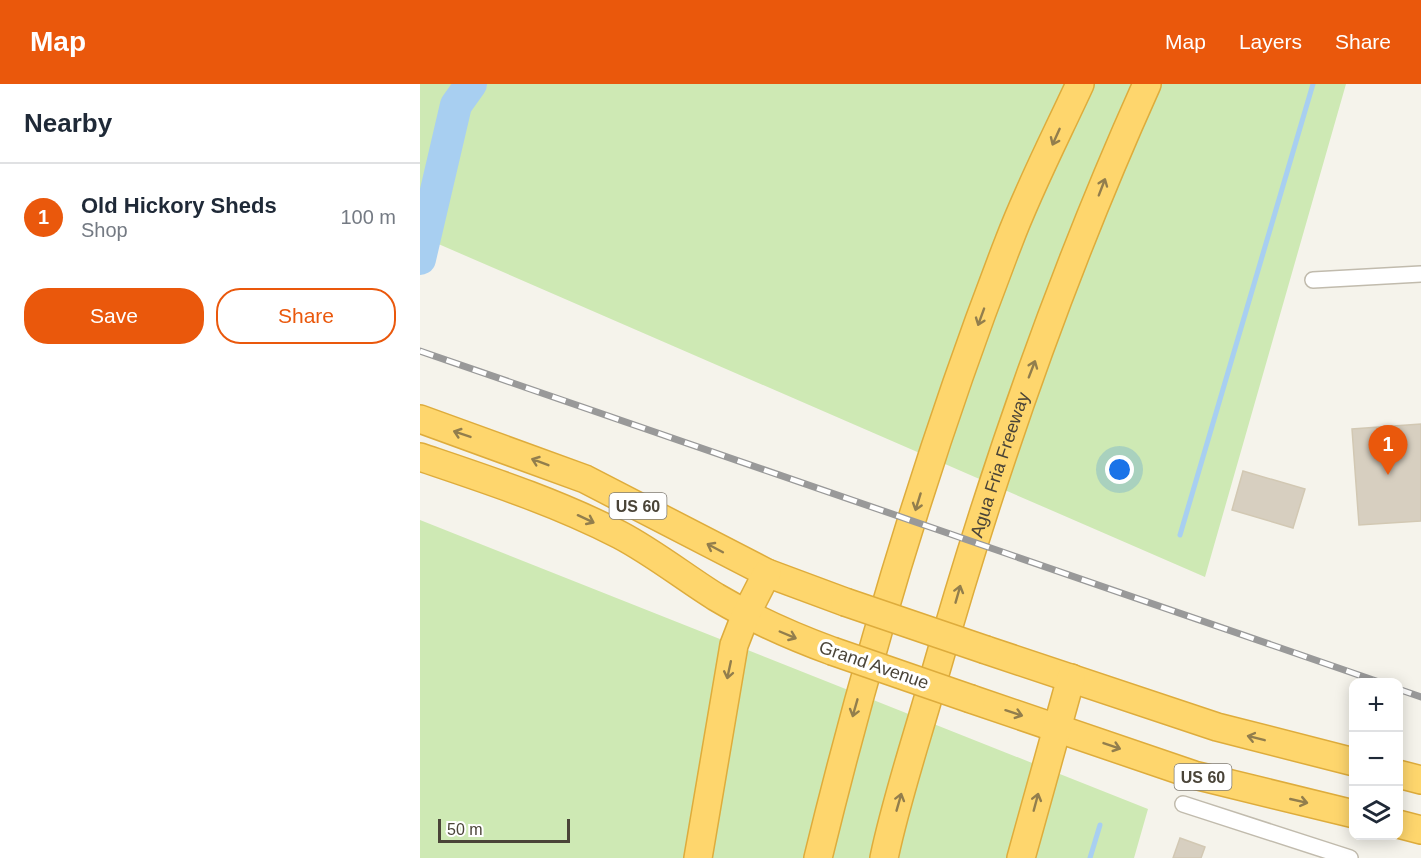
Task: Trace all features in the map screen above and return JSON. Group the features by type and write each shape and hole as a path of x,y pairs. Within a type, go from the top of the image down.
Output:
{"highway":[{"path":"818,858 854,710 931,459 1009,239 1080,84"},
{"name":"Agua Fria Freeway","path":"884,858 965,568 1025,386 1109,169 1147,84"},
{"name":"US 60","path":"420,419 585,479 767,573 845,602 1206,724 1349,761"},
{"name":"Grand Avenue","path":"420,457 567,510 620,536 746,614 786,635 1194,775 1349,813"},
{"path":"698,858 734,645 746,614 767,573"},
{"path":"1021,858 1071,678"},
{"path":"1403,775 1421,780"},
{"path":"1403,826 1421,830"}],"street":[{"path":"1313,280 1421,274"},
{"path":"1183,804 1350,858"}],"green space":[{"path":"420,84 1346,84 1205,577 420,236"},
{"path":"420,520 1148,809 1134,858 420,858"}],"building":[{"path":"1421,424 1421,521 1359,525 1352,429"},
{"path":"1243,471 1305,489 1293,528 1232,510"},
{"path":"1180,838 1205,847 1201,858 1173,858"}],"waterway":[{"path":"420,259 456,105 471,84"},
{"path":"1180,535 1313,84"},
{"path":"1090,858 1100,825"}],"railway":[{"path":"420,351 1367,678"},
{"path":"1403,691 1421,697"}],"place":[{"name":"Old Hickory Sheds","path":"1388,475"}]}
